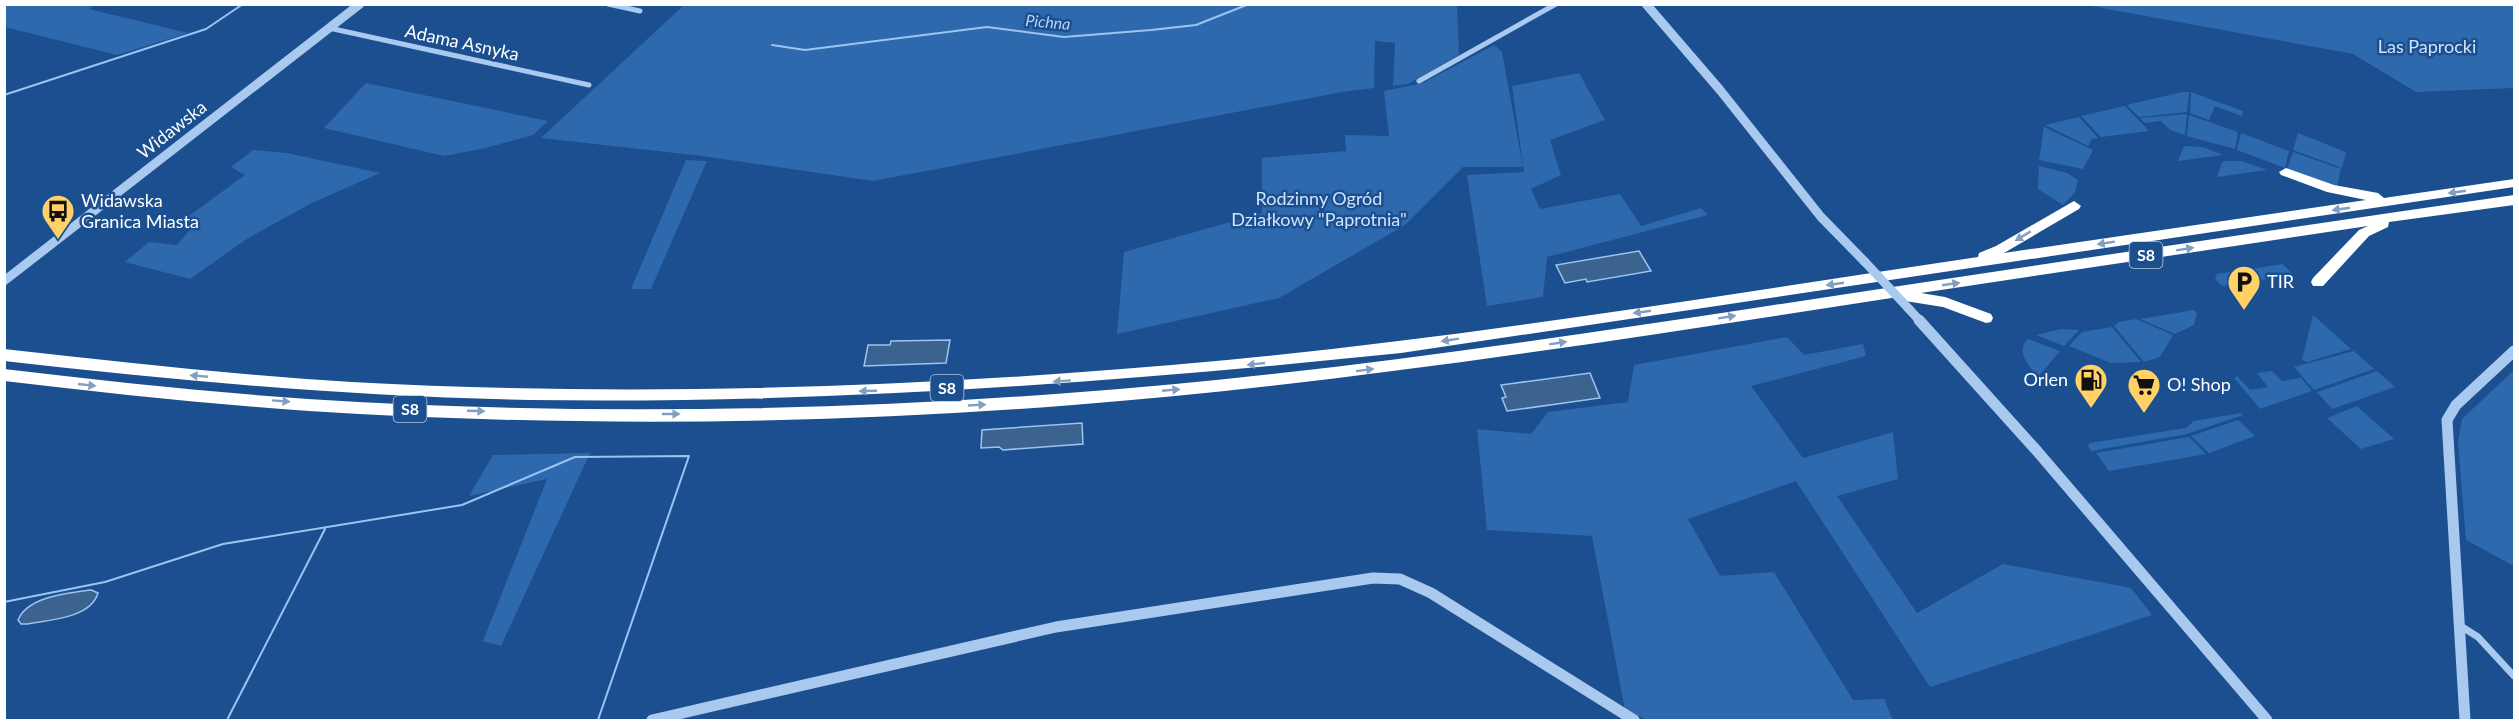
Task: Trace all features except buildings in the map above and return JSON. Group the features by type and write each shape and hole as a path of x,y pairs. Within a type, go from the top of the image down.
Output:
{"highway":[{"path":"2286,172 2345,192 2398,200"},
{"name":"S8","path":"4,355 171,374 383,388 629,395 904,390 1147,374 1401,347 2514,183"},
{"name":"S8","path":"4,375 204,396 406,409 644,414 893,409 1148,392 1349,372 2514,200"},
{"path":"1955,266 2001,249 2074,206"},
{"path":"2318,282 2364,233 2374,227 2421,213"},
{"path":"1872,295 1932,299 1986,318"}],"street":[{"name":"Widawska","path":"4,281 360,4"},
{"path":"608,4 640,11"},
{"path":"1419,81 1556,4"},
{"path":"1646,4 1720,90 1821,217 1909,309 2037,451 2267,720"},
{"name":"Adama Asnyka","path":"329,28 589,85"},
{"path":"2465,720 2447,420 2456,405 2514,351"},
{"path":"652,720 1056,627 1373,578 1400,579 1431,593 1634,720"},
{"path":"2458,625 2478,637 2514,676"}],"green space":[{"path":"5,5 94,5 89,9 188,33 117,55 5,27"},
{"path":"684,5 1457,5 1459,55 1408,84 1393,86 1395,43 1375,41 1374,88 1342,92 873,181 702,156 541,138"},
{"name":"Las Paprocki","path":"2086,5 2514,5 2514,88 2416,92 2353,54"},
{"name":"Rodzinny Ogród Działkowy \"Paprotnia\"","path":"1494,45 1502,52 1523,167 1463,167 1405,225 1279,298 1117,334 1124,252 1262,213 1262,158 1346,151 1345,135 1389,136 1384,91 1423,83"},
{"path":"1579,73 1605,120 1550,140 1561,175 1531,189 1540,209 1620,194 1641,226 1701,208 1708,215 1547,257 1543,297 1487,306 1467,175 1524,172 1512,86"},
{"path":"366,83 548,121 533,135 486,148 444,156 324,128"},
{"path":"2189,92 2187,112 2139,117 2127,105"},
{"path":"2191,92 2243,111 2242,116 2215,106 2209,120 2190,113"},
{"path":"2125,106 2149,131 2101,137 2081,116"},
{"path":"2187,114 2185,135 2170,130 2161,121 2145,123 2140,118"},
{"path":"2189,115 2238,132 2235,149 2187,136"},
{"path":"2079,117 2098,138 2092,139 2088,146 2045,125"},
{"path":"2044,127 2093,150 2083,169 2039,160"},
{"path":"2241,133 2289,151 2285,168 2237,150"},
{"path":"2298,133 2346,152 2342,168 2293,150"},
{"path":"2184,146 2203,147 2223,155 2178,161"},
{"path":"253,150 287,153 380,173 312,203 248,238 190,279 125,262 149,242 177,245 196,223 189,216 245,175 231,167"},
{"path":"2293,152 2341,169 2337,186 2287,169"},
{"path":"686,160 707,161 651,289 631,289"},
{"path":"2241,161 2267,170 2217,177 2222,162"},
{"path":"2039,166 2067,173 2078,180 2075,192 2063,205 2038,189"},
{"path":"2283,264 2293,275 2222,286 2215,279 2217,274"},
{"path":"2194,310 2197,314 2194,325 2175,334 2140,319"},
{"path":"2313,315 2351,349 2307,362 2302,360"},
{"path":"2136,319 2173,335 2160,357 2144,362 2114,326 2119,322"},
{"path":"2112,327 2141,362 2111,363 2069,346 2082,332"},
{"path":"2061,329 2079,330 2064,346 2036,335"},
{"path":"1787,337 1804,355 1863,344 1866,356 1751,386 1803,458 1893,432 1898,479 1837,496 1917,613 2003,564 2131,588 2152,615 1930,687 1796,481 1688,519 1720,576 1774,572 1853,700 1884,699 1893,720 1647,720 1625,710 1592,536 1487,530 1477,429 1531,434 1548,412 1628,402 1634,365"},
{"path":"2028,339 2060,351 2038,377 2027,363 2023,353 2024,344"},
{"path":"2354,351 2374,369 2314,390 2294,367"},
{"path":"2514,370 2514,566 2466,540 2458,442 2462,419"},
{"path":"2272,371 2282,381 2301,378 2312,391 2260,409 2234,378 2237,376 2250,390 2268,387 2257,373"},
{"path":"2377,371 2395,387 2332,409 2317,392"},
{"path":"2357,406 2394,439 2361,449 2327,418"},
{"path":"2241,413 2243,415 2187,434 2091,451 2088,446 2090,443 2186,428 2194,421"},
{"path":"2238,420 2255,436 2209,453 2191,436"},
{"path":"2189,437 2206,454 2109,471 2096,453"},
{"path":"590,453 501,646 483,641 547,479 469,496 493,455"}],"shaded area":[{"path":"1639,251 1651,271 1587,282 1586,279 1565,283 1556,265"},
{"path":"950,340 946,363 864,366 868,345 890,345 891,341"},
{"path":"1590,373 1600,398 1507,411 1502,398 1506,397 1501,385"},
{"path":"1082,423 1083,444 1003,450 999,447 981,448 982,430"},
{"path":"91,590 98,593 94,601 78,613 27,624 21,624 18,620 23,612 40,601 61,594"}],"waterway":[{"path":"4,95 206,29 243,4"},
{"name":"Pichna","path":"772,45 805,50 987,27 1064,37 1151,30 1196,25 1249,4"},
{"path":"4,602 105,582 223,544 462,505 575,457 689,456 598,720"},
{"path":"227,720 325,529"}],"place":[{"name":"Widawska Granica Miasta","path":"58,240"},
{"name":"TIR","path":"2244,311"},
{"name":"Orlen","path":"2091,409"},
{"name":"O! Shop","path":"2144,414"}]}
